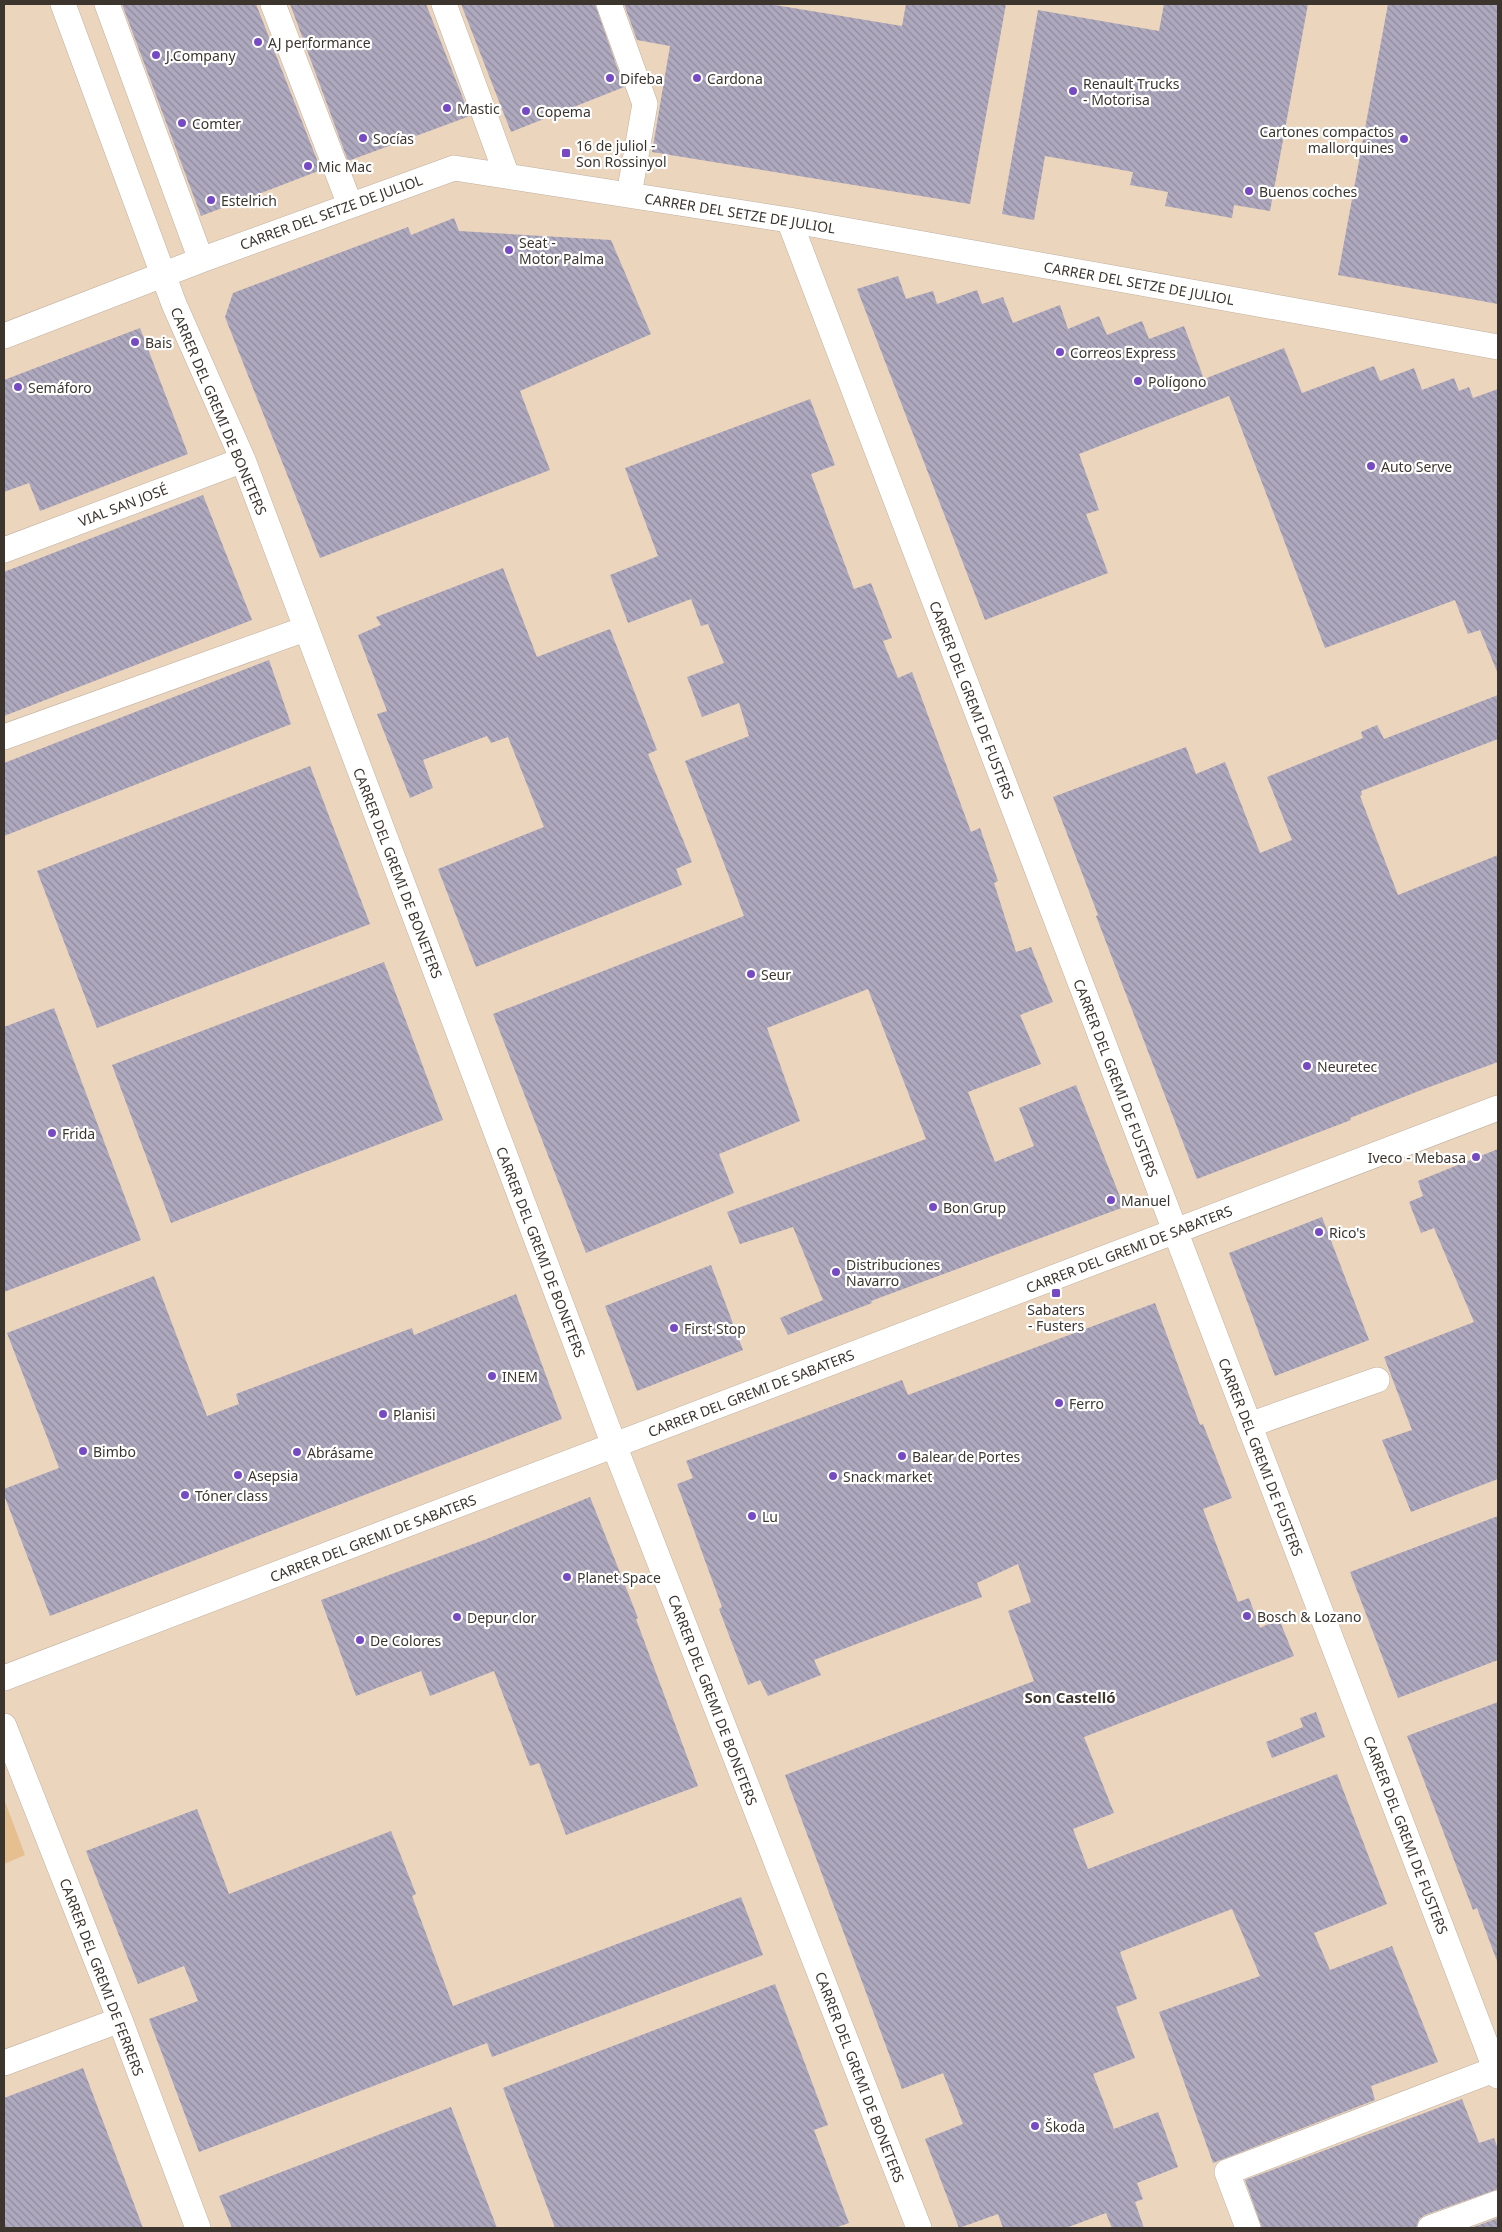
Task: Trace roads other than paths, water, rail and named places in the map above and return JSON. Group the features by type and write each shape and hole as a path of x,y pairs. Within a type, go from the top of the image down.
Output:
{"street":[{"name":"CARRER DEL GREMI DE BONETERS","path":"63,4 174,304 242,460 614,1445 919,2228"},
{"path":"107,4 201,260"},
{"path":"273,4 350,205"},
{"path":"444,4 507,176"},
{"path":"609,4 645,104 629,196"},
{"name":"CARRER DEL SETZE DE JULIOL","path":"4,336 201,260 454,168 789,220 1498,347"},
{"name":"CARRER DEL GREMI DE FUSTERS","path":"789,220 1497,2072"},
{"name":"VIAL SAN JOSÉ","path":"4,550 242,460"},
{"path":"4,737 305,629"},
{"name":"CARRER DEL GREMI DE SABATERS","path":"4,1678 1498,1108"},
{"path":"1249,1425 1377,1380"},
{"name":"CARRER DEL GREMI DE FERRERS","path":"4,1726 120,2020 198,2228"},
{"path":"4,2063 120,2020"},
{"path":"1248,2228 1227,2172 1497,2072"},
{"path":"1430,2228 1498,2203"}],"place":[{"name":"AJ performance","path":"258,42"},
{"name":"J.Company","path":"156,55"},
{"name":"Difeba","path":"610,78"},
{"name":"Cardona","path":"697,78"},
{"name":"Renault Trucks - Motorisa","path":"1073,91"},
{"name":"Mastic","path":"447,108"},
{"name":"Copema","path":"526,111"},
{"name":"Comter","path":"182,123"},
{"name":"Socías","path":"363,138"},
{"name":"Cartones compactos mallorquines","path":"1404,139"},
{"name":"16 de juliol - Son Rossinyol","path":"566,153"},
{"name":"Mic Mac","path":"308,166"},
{"name":"Buenos coches","path":"1249,191"},
{"name":"Estelrich","path":"211,200"},
{"name":"Seat - Motor Palma","path":"509,250"},
{"name":"Bais","path":"135,342"},
{"name":"Correos Express","path":"1060,352"},
{"name":"Polígono","path":"1138,381"},
{"name":"Semáforo","path":"18,387"},
{"name":"Auto Serve","path":"1371,466"},
{"name":"Seur","path":"751,974"},
{"name":"Neuretec","path":"1307,1066"},
{"name":"Frida","path":"52,1133"},
{"name":"Iveco - Mebasa","path":"1476,1157"},
{"name":"Manuel","path":"1111,1200"},
{"name":"Bon Grup","path":"933,1207"},
{"name":"Rico's","path":"1319,1232"},
{"name":"Distribuciones Navarro","path":"836,1272"},
{"name":"Sabaters - Fusters","path":"1056,1293"},
{"name":"First Stop","path":"674,1328"},
{"name":"INEM","path":"492,1376"},
{"name":"Ferro","path":"1059,1403"},
{"name":"Planisi","path":"383,1414"},
{"name":"Bimbo","path":"83,1451"},
{"name":"Abrásame","path":"297,1452"},
{"name":"Balear de Portes","path":"902,1456"},
{"name":"Asepsia","path":"238,1475"},
{"name":"Snack market","path":"833,1476"},
{"name":"Tóner class","path":"185,1495"},
{"name":"Lu","path":"752,1516"},
{"name":"Planet Space","path":"567,1577"},
{"name":"Bosch & Lozano","path":"1247,1616"},
{"name":"Depur clor","path":"457,1617"},
{"name":"De Colores","path":"360,1640"},
{"name":"Škoda","path":"1035,2126"}],"district":[{"name":"Son Castelló","path":"1070,1697"}]}
